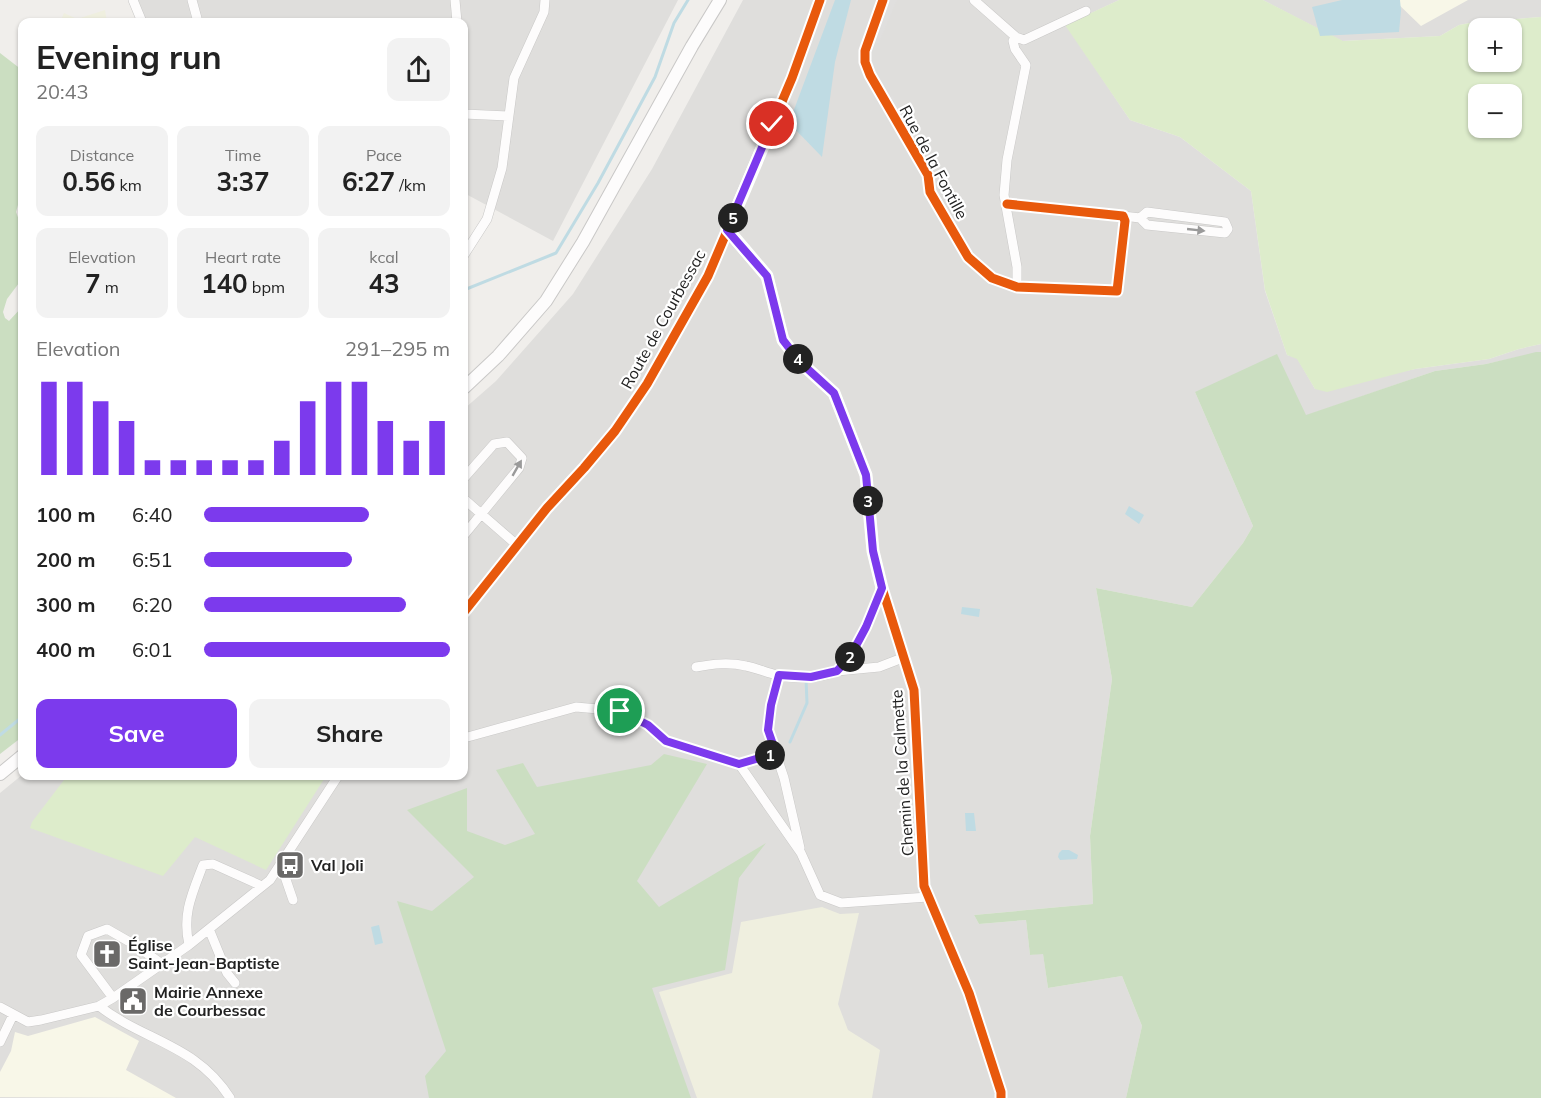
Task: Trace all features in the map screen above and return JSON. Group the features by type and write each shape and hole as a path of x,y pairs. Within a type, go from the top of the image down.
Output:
{"street":[{"path":"133,0 140,18"},
{"path":"192,0 197,18"},
{"path":"455,0 457,18"},
{"path":"468,249 487,219 502,168 514,78 544,12 545,0"},
{"path":"468,384 498,356 546,301 583,243 720,0"},
{"name":"Route de Courbessac","path":"468,607 517,544 615,431 647,384 708,276 792,78 820,0"},
{"name":"Rue de la Fontille","path":"884,0 865,51 865,62 870,75 928,176 930,192 968,257 992,278 1017,287 1118,291 1125,221 1123,216"},
{"path":"974,0 1016,37 1024,40 1086,11"},
{"path":"1016,37 1013,41 1015,49 1026,65 1007,160 1004,195 1017,267 1017,287"},
{"path":"468,114 508,116"},
{"path":"1007,204 1140,218 1146,225 1225,233 1228,229 1225,222 1158,213 1147,212 1140,218"},
{"name":"Chemin de la Calmette","path":"727,230 767,276 783,340 800,362 834,393 866,475 873,551 882,588 914,690 924,886 969,993 1001,1098"},
{"path":"468,473 494,444 507,442 522,458 519,468 468,530"},
{"path":"468,503 517,544"},
{"path":"837,671 850,657 866,627 882,588"},
{"path":"696,667 719,663 744,665 779,675 811,677 837,671 879,667 905,657"},
{"path":"779,675 771,705 768,730 784,778 801,853"},
{"path":"468,737 576,707 620,711 648,725 666,741 739,764 776,753"},
{"path":"0,774 18,759"},
{"path":"739,764 801,853 820,895 841,903 928,897"},
{"path":"0,1007 28,1022 99,1006 113,998 209,930 270,880 336,780"},
{"path":"189,945 187,908 203,865 213,864 262,886"},
{"path":"280,865 293,900"},
{"path":"113,998 81,955 88,936 107,929 162,964"},
{"path":"209,930 227,973 235,983"},
{"path":"99,1006 111,1016 190,1057 217,1080 230,1098"},
{"path":"0,1042 13,1015"}],"shaded area":[{"path":"133,0 678,0 553,241 468,195 468,18 139,18"},
{"path":"743,0 1119,0 1066,25 1130,120 1180,137 1251,191 1265,291 1287,355 1297,358 1315,389 1415,369 1489,359 1541,344 1541,352 1486,364 1435,371 1305,416 1195,392 1253,526 1243,543 1192,607 1096,588 1112,679 1090,836 1093,904 974,915 979,924 1026,920 1030,955 1043,953 1048,988 1122,976 1142,1026 1126,1098 0,1098 0,793 18,778 468,780 468,406 496,381 573,294 652,169"},
{"path":"890,0 897,0 879,43 874,43"},
{"path":"1263,0 1541,0 1541,17 1468,18 1468,23 1459,25 1440,36 1342,41"},
{"path":"1394,0 1468,0 1421,26"},
{"path":"893,96 915,139 912,141 889,97"},
{"path":"95,1017 139,1041 126,1070 176,1098 0,1097 0,1072 11,1051 15,1032 28,1036"}],"green space":[{"path":"1119,0 1263,0 1343,41 1440,36 1459,25 1468,23 1468,72 1522,72 1522,18 1541,17 1541,344 1489,359 1415,369 1327,392 1315,389 1297,359 1287,355 1265,290 1251,191 1180,137 1130,120 1065,25"},
{"path":"105,10 106,18 80,18"},
{"path":"64,13 75,18 62,18"},
{"path":"0,53 18,67 18,205 16,212 18,217 18,284 7,299 3,312 9,321 18,311 18,740 0,754"},
{"path":"1541,352 1541,1098 1126,1098 1142,1026 1122,976 1048,988 1043,954 1030,955 1026,920 979,924 974,915 1093,904 1090,836 1112,679 1096,588 1192,607 1243,543 1253,526 1195,392 1277,354 1306,415 1435,371 1486,364"},
{"path":"664,754 707,764 637,881 659,907 766,843 739,878 725,970 652,988 691,1098 429,1098 425,1076 446,1051 397,901 432,911 474,877 407,810 467,788 467,831 505,845 535,834 496,770 523,763 537,787 651,765"},
{"path":"64,780 323,780 266,870 195,837 163,876 30,828 32,822"},
{"path":"822,907 840,914 859,913 838,1004 848,1030 880,1050 872,1098 697,1098 659,992 732,973 741,922"}],"water":[{"path":"835,0 851,0 835,62 822,157 789,123"},
{"path":"1342,0 1400,0 1399,32 1320,36 1312,7"},
{"path":"1129,506 1144,515 1139,524 1125,514"},
{"path":"962,607 980,609 979,617 961,614"},
{"path":"965,813 974,813 976,831 966,831"},
{"path":"1062,850 1069,850 1078,855 1077,859 1060,860 1058,857"},
{"path":"379,925 383,943 375,945 371,927"}],"waterway":[{"path":"468,288 556,253 598,183 655,77 674,23 688,0"},
{"path":"790,742 807,703 806,679"},
{"path":"0,735 18,720"}],"cycle path":[{"path":"468,607 547,508 615,431 647,384 708,276 792,78 820,0"},
{"path":"883,0 865,51 865,62 870,75 928,175 930,192 968,257 992,278 1017,287 1117,291 1125,221 1123,216 1007,204"},
{"path":"727,229 767,276 783,340 800,362 834,393 866,475 873,551 882,588 914,690 924,886 969,993 1001,1098"}],"place":[{"name":"Val Joli","path":"290,865"},
{"name":"Église Saint-Jean-Baptiste","path":"107,954"},
{"name":"Mairie Annexe de Courbessac","path":"133,1001"}],"route":[{"path":"620,711 648,725 666,741 739,764 776,753 768,730 771,705 779,675 811,677 837,671 850,657 866,627 882,588 873,551 866,475 834,393 800,362 783,340 767,276 727,230 772,124"}]}
